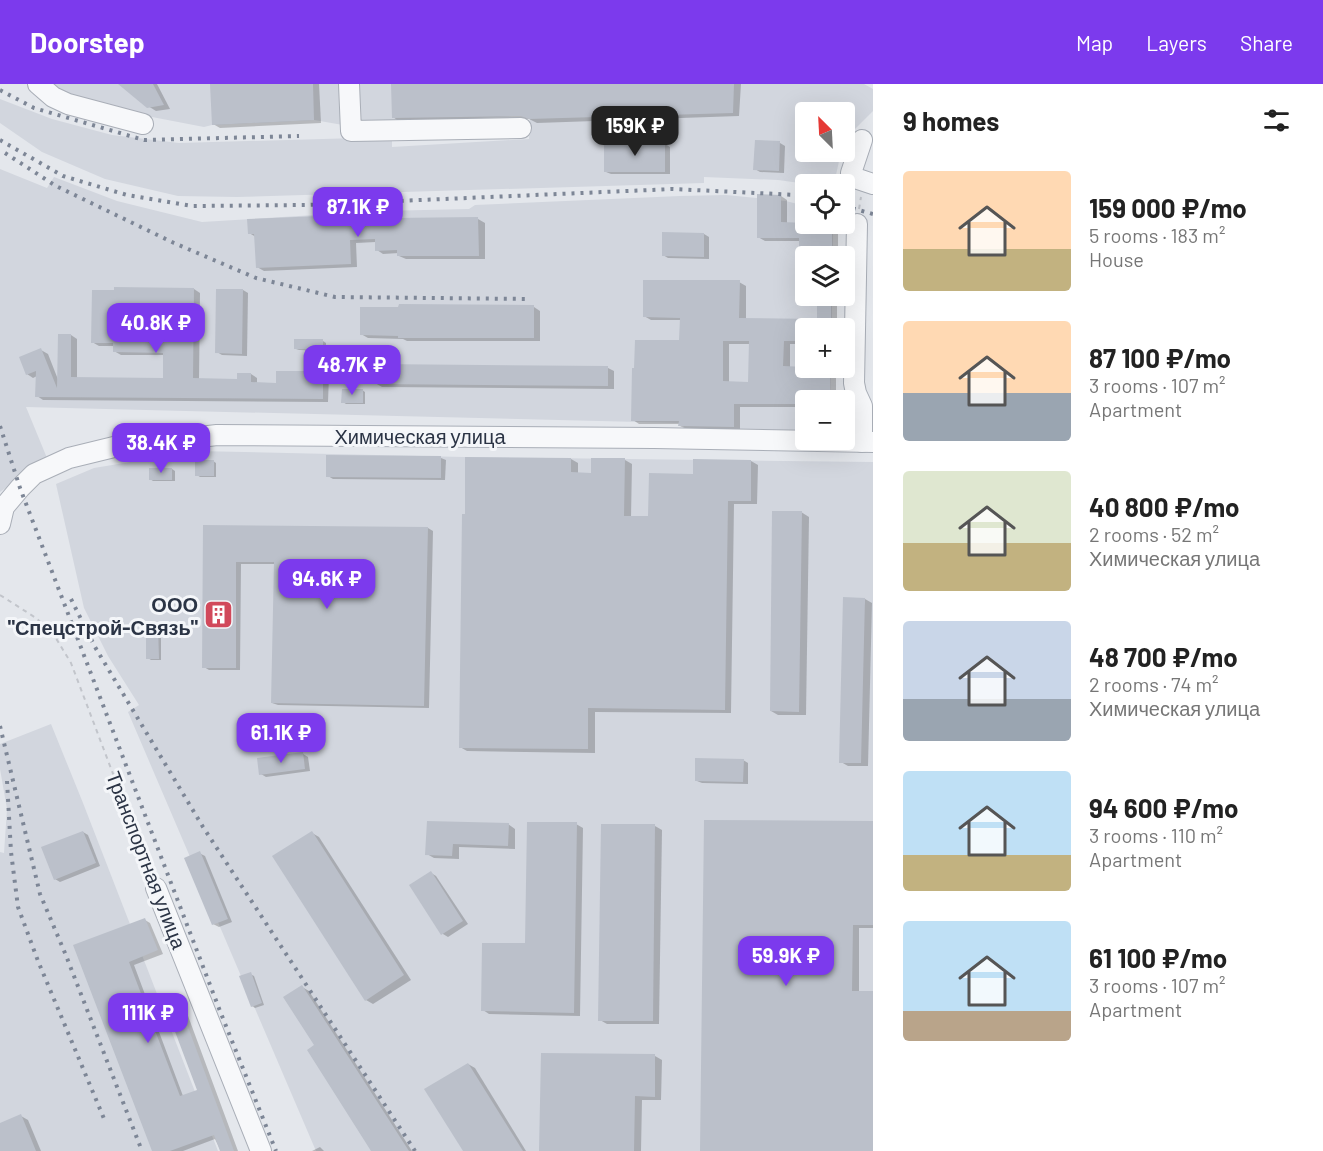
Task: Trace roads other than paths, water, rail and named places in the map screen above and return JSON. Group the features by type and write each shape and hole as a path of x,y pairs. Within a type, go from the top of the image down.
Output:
{"street":[{"path":"38,84 53,97 68,104 143,124"},
{"path":"349,84 351,131 521,128"},
{"path":"868,183 855,178 851,173 869,141"},
{"path":"855,397 857,224"},
{"path":"855,411 867,442"},
{"name":"Химическая улица","path":"0,524 4,507 34,474 69,458 114,447 217,435 867,442"},
{"name":"Транспортная улица","path":"156,888 261,1151"}],"railway":[{"path":"0,90 34,108 144,140 299,136"},
{"path":"0,140 63,176 127,195 192,206 306,205 673,189 795,195"},
{"path":"5,153 56,186 174,243 256,278 335,297 530,299"},
{"path":"855,209 873,214"},
{"path":"0,426 20,488 220,1011 276,1151"},
{"path":"71,599 95,647 203,827 415,1151"},
{"path":"0,726 40,894 142,1151"},
{"path":"7,781 11,852 18,907 38,961 105,1121"}],"place":[{"name":"ООО \"Спецстрой-Связь\"","path":"219,615"}]}
